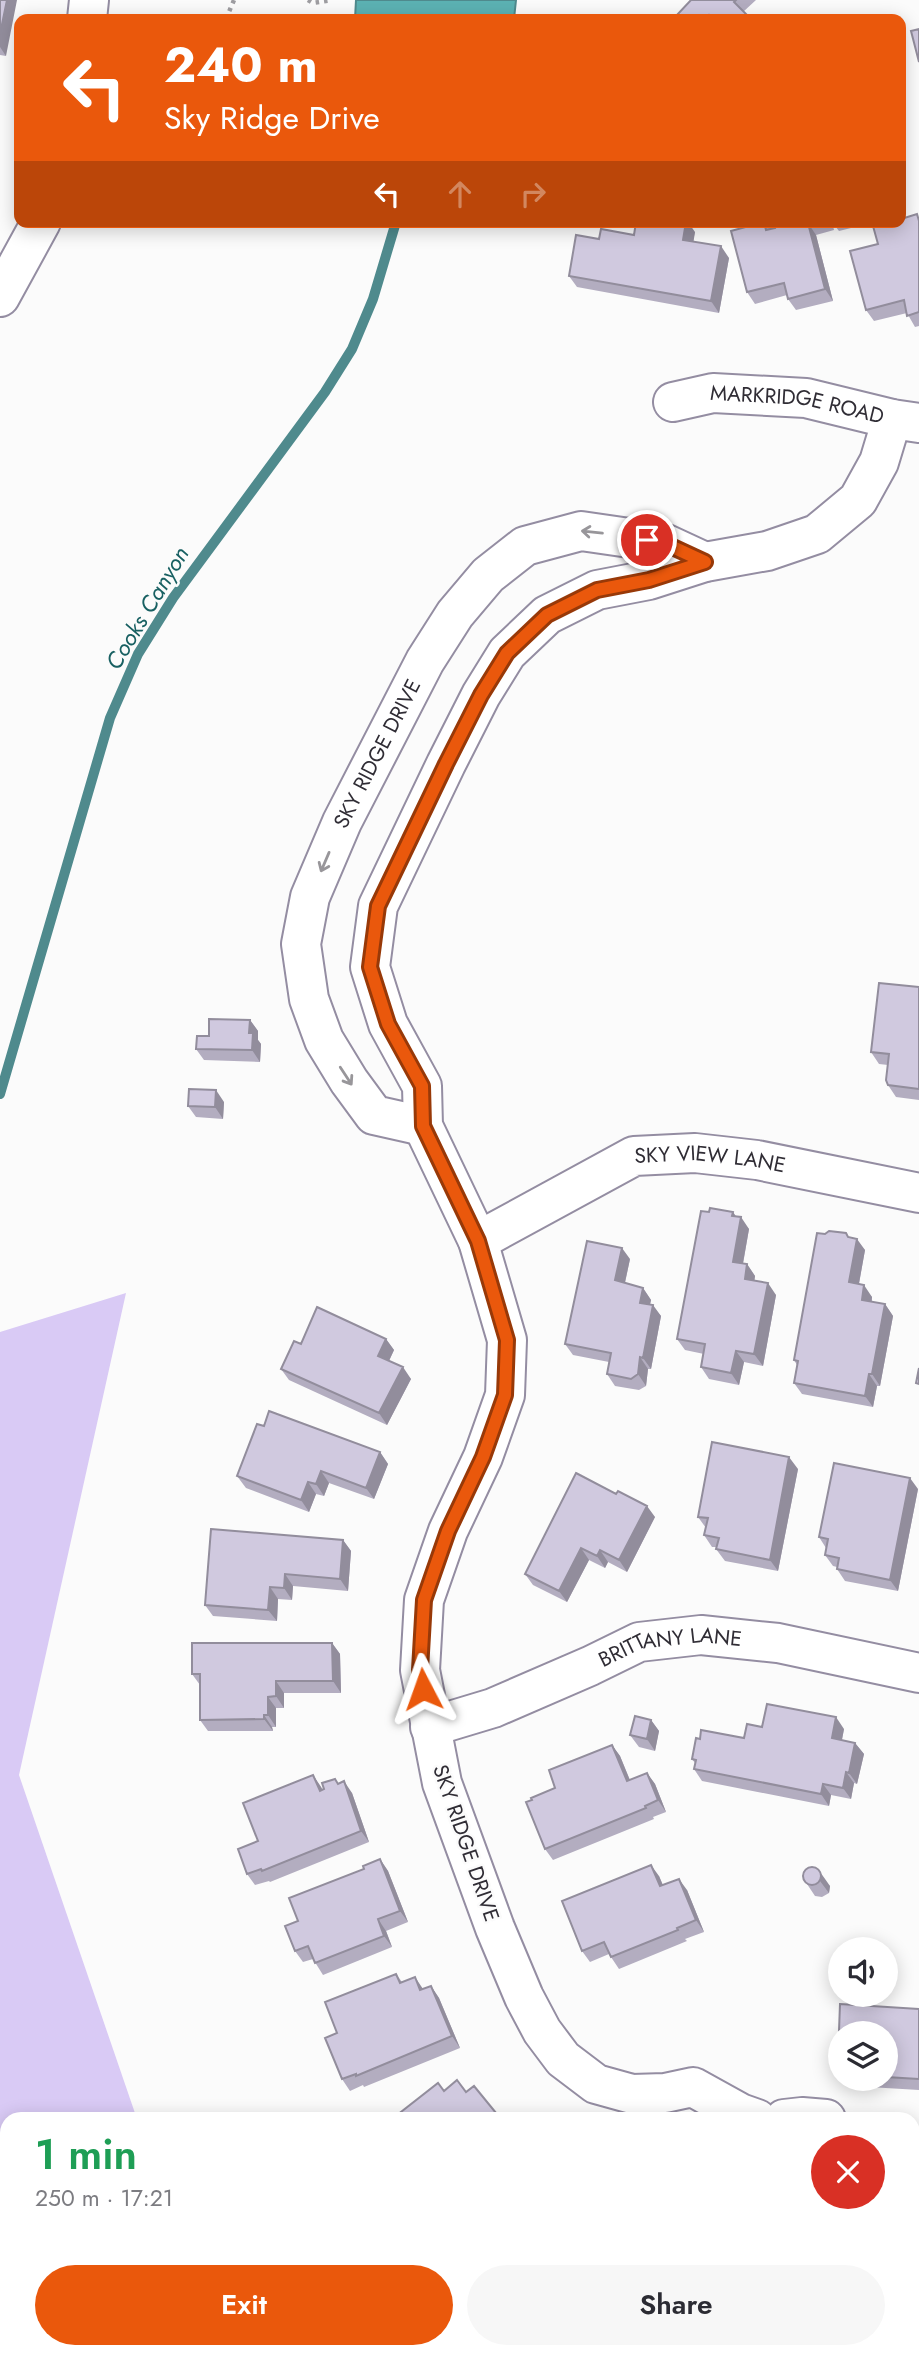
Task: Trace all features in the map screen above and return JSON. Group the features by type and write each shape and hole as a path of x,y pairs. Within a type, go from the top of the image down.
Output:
{"street":[{"path":"6,276 37,228"},
{"name":"MARKRIDGE ROAD","path":"673,402 713,393 806,398 905,421"},
{"name":"SKY RIDGE DRIVE","path":"738,2112 693,2087 665,2093 632,2094 596,2084 564,2059 542,2031 524,1997 495,1928 442,1783 420,1670 424,1600 448,1531 483,1457 505,1395 507,1340 478,1241 423,1126 422,1086 388,1024 370,967 378,906 481,695 507,653 547,615 597,590 649,580 705,562 767,551 817,534 858,500 878,462 905,421"},
{"name":"SKY RIDGE DRIVE","path":"423,1126 374,1115 324,1040 309,999 301,944 310,897 342,822 425,661 455,614 488,575 525,546 580,531 664,543 705,562"},
{"name":"SKY VIEW LANE","path":"478,1241 634,1156 695,1153 757,1160 919,1193"},
{"name":"BRITTANY LANE","path":"430,1727 494,1708 639,1642 701,1635 778,1643 919,1673"}],"path":[{"path":"308,0 313,3 332,0"}],"shaded area":[{"path":"126,1293 19,1775 135,2112 0,2112 0,1332"}],"water":[{"path":"356,0 516,0 515,14 355,14"}],"building":[{"path":"0,0 7,0 0,34"},
{"path":"691,0 736,0 734,2 746,14 678,14"},
{"path":"919,29 919,62 911,31"},
{"path":"917,214 919,221 919,312 907,316 904,300 866,310 850,251 878,244 874,228 906,228 906,217"},
{"path":"635,228 685,228 683,240 721,246 711,301 569,276 576,235 599,239 601,229 634,235"},
{"path":"742,228 809,228 825,289 788,299 784,283 747,292 731,231"},
{"path":"879,983 919,987 919,1089 888,1085 886,1080 889,1054 871,1052"},
{"path":"209,1019 250,1020 249,1033 253,1033 252,1050 196,1049 197,1036 209,1036"},
{"path":"189,1089 216,1090 215,1107 188,1106"},
{"path":"710,1208 733,1212 732,1216 741,1217 733,1262 747,1264 745,1279 768,1283 754,1354 736,1351 731,1373 701,1367 705,1344 677,1339 701,1211 709,1212"},
{"path":"829,1231 846,1233 848,1237 857,1239 849,1282 864,1285 862,1300 885,1304 872,1374 869,1374 865,1396 794,1383 798,1361 794,1360 817,1233 825,1234"},
{"path":"587,1241 622,1248 615,1280 643,1288 640,1303 653,1305 643,1358 640,1357 638,1374 631,1379 607,1374 611,1353 565,1344"},
{"path":"317,1307 386,1339 378,1356 403,1367 379,1413 281,1369 294,1341 301,1344"},
{"path":"269,1411 380,1452 366,1488 321,1471 316,1484 308,1482 301,1500 237,1476 257,1424 264,1426"},
{"path":"712,1442 789,1457 770,1560 716,1549 719,1538 704,1535 708,1518 698,1517"},
{"path":"834,1463 910,1478 890,1580 837,1569 839,1558 825,1555 828,1539 819,1537"},
{"path":"576,1473 616,1494 618,1491 647,1506 619,1560 600,1550 597,1556 581,1548 559,1591 525,1574"},
{"path":"211,1529 343,1540 340,1579 285,1574 284,1588 270,1587 268,1610 205,1605"},
{"path":"192,1643 332,1643 333,1681 276,1681 276,1696 268,1697 268,1715 264,1715 264,1719 200,1720 200,1674 192,1674"},
{"path":"767,1704 836,1717 832,1738 855,1743 843,1788 823,1784 821,1794 694,1769 696,1760 692,1759 696,1738 700,1739 701,1730 744,1738 747,1724 762,1727"},
{"path":"635,1716 651,1720 647,1739 630,1735"},
{"path":"612,1745 627,1781 647,1773 658,1800 645,1806 646,1808 545,1849 526,1802 555,1788 549,1770"},
{"path":"313,1775 320,1791 324,1789 322,1783 335,1779 338,1784 344,1781 361,1831 262,1871 261,1869 247,1874 238,1849 258,1841 243,1803"},
{"path":"380,1859 400,1911 378,1919 384,1936 315,1963 308,1946 295,1951 285,1926 298,1921 289,1898 364,1869 363,1866"},
{"path":"651,1865 660,1886 679,1879 696,1920 611,1957 604,1942 582,1951 562,1901"},
{"path":"812,1867 818,1870 821,1876 818,1882 812,1885 806,1882 803,1876 806,1870"},
{"path":"396,1974 400,1983 415,1977 420,1990 431,1986 452,2036 356,2076 342,2079 325,2038 337,2033 325,2002"},
{"path":"840,2007 919,2009 919,2079 898,2078 898,2021 839,2021"},
{"path":"457,2080 466,2092 474,2086 495,2112 401,2112 438,2083 444,2091"}],"waterway":[{"name":"Cooks Canyon","path":"0,1094 110,718 138,654 173,598 325,392 352,349 373,299 394,228"}],"route":[{"path":"423,1689 420,1670 424,1600 448,1531 483,1457 505,1395 507,1340 478,1241 423,1126 422,1086 388,1024 370,967 378,906 481,695 507,653 547,615 597,590 649,580 705,562 664,543 647,540"}]}
